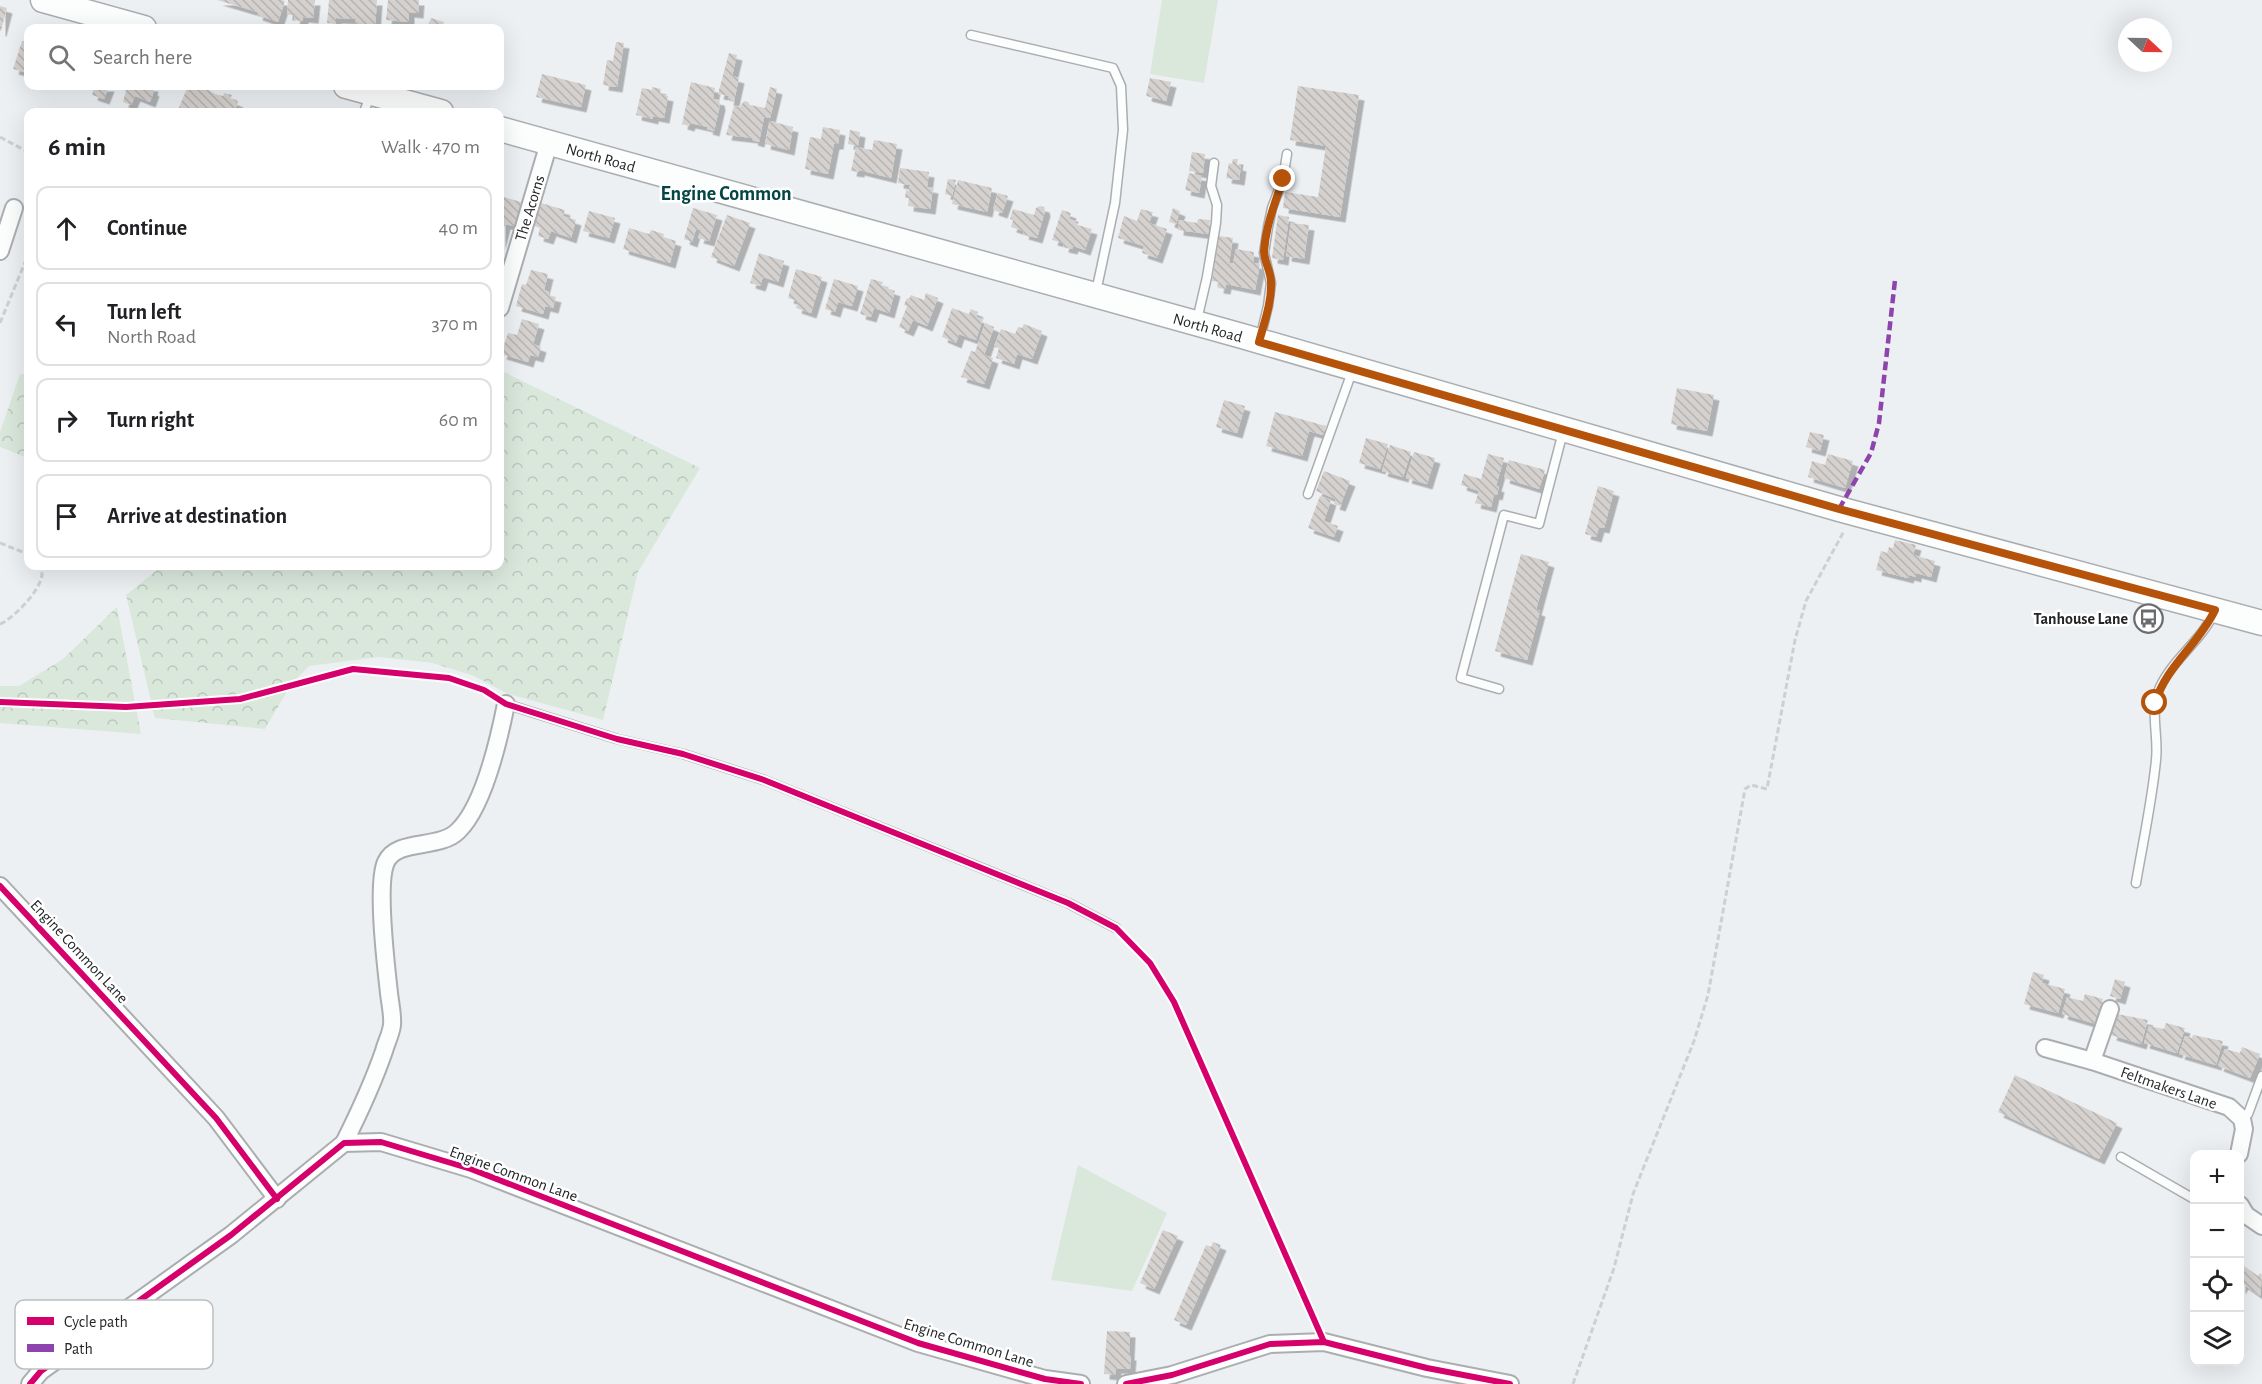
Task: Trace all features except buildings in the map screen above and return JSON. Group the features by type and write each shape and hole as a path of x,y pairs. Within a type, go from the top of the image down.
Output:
{"street":[{"path":"43,0 130,24"},
{"path":"351,90 368,103 409,108"},
{"name":"North Road","path":"504,130 1353,368 1839,509 2262,623"},
{"name":"The Acorns","path":"504,295 549,143"},
{"path":"0,250 4,225 14,208"},
{"path":"140,1300 231,1235 344,1143 373,1084 392,1025 382,897 382,874 387,860 399,849 444,840 458,832 471,814 488,773 506,704"},
{"name":"Engine Common Lane","path":"0,886 216,1118 277,1199"},
{"path":"2092,1061 2110,1009"},
{"name":"Feltmakers Lane","path":"2045,1048 2092,1061 2229,1107 2242,1119"},
{"path":"2240,1150 2244,1129 2242,1119"},
{"name":"Engine Common Lane","path":"344,1143 381,1142 471,1169 918,1343 1045,1379 1080,1384"},
{"path":"2244,1213 2262,1226"},
{"path":"1126,1384 1172,1375 1270,1344 1324,1342 1427,1368 1510,1384"},
{"path":"30,1384 44,1369"}],"lane":[{"path":"971,35 1113,68 1120,86 1124,130 1115,203 1095,295"},
{"path":"1259,342 1271,283 1264,253 1272,207 1283,179 1287,153"},
{"path":"1196,324 1207,277 1217,205 1211,186 1214,163"},
{"path":"1308,494 1353,368"},
{"path":"1499,689 1461,678 1504,515 1539,524 1563,429"},
{"path":"2136,883 2156,760 2155,703 2159,688 2168,673 2208,626 2215,610"},
{"path":"506,704 617,739 683,754 764,780 1068,903 1116,928"},
{"path":"2242,1119 2248,1114 2262,1076"},
{"path":"2121,1157 2190,1197"}],"path":[{"path":"0,136 24,150"},
{"path":"0,323 24,265"},
{"path":"1573,1384 1614,1268 1633,1194 1694,1041 1708,995 1745,789 1751,785 1767,789 1795,640 1806,601 1846,528"},
{"path":"0,543 24,552"},
{"path":"0,624 7,621 28,602 42,576 41,570"}],"green space":[{"path":"1162,0 1218,0 1204,83 1150,74"},
{"path":"504,372 700,468 638,572 603,720 508,694 474,676 433,663 378,657 309,666 291,685 265,729 155,718 126,595 157,570 504,570"},
{"path":"20,374 24,374 24,456 0,447 0,432"},
{"path":"117,607 141,734 0,723 0,686 19,686 63,659"},
{"path":"1078,1165 1167,1213 1132,1291 1051,1280"}],"marked path":[{"path":"1839,509 1871,453 1879,423 1895,280"}],"cycle path":[{"path":"0,702 126,707 240,699 353,669 449,678 484,690 506,704 617,739 683,754 764,780 1068,903 1116,928 1150,963 1174,1002 1324,1342"},
{"path":"0,886 216,1118 277,1199"},
{"path":"140,1300 231,1235 344,1143 381,1142 471,1169 918,1343 1045,1379 1081,1384"},
{"path":"1126,1384 1172,1375 1270,1344 1324,1342 1427,1368 1510,1384"},
{"path":"30,1384 44,1369"}],"place":[{"name":"Tanhouse Lane","path":"2149,618"}],"district":[{"name":"Engine Common","path":"726,193"}],"route":[{"path":"1283,179 1272,207 1264,253 1271,283 1259,342 1839,509 2215,610 2208,626 2168,673 2159,688 2155,703"}]}
